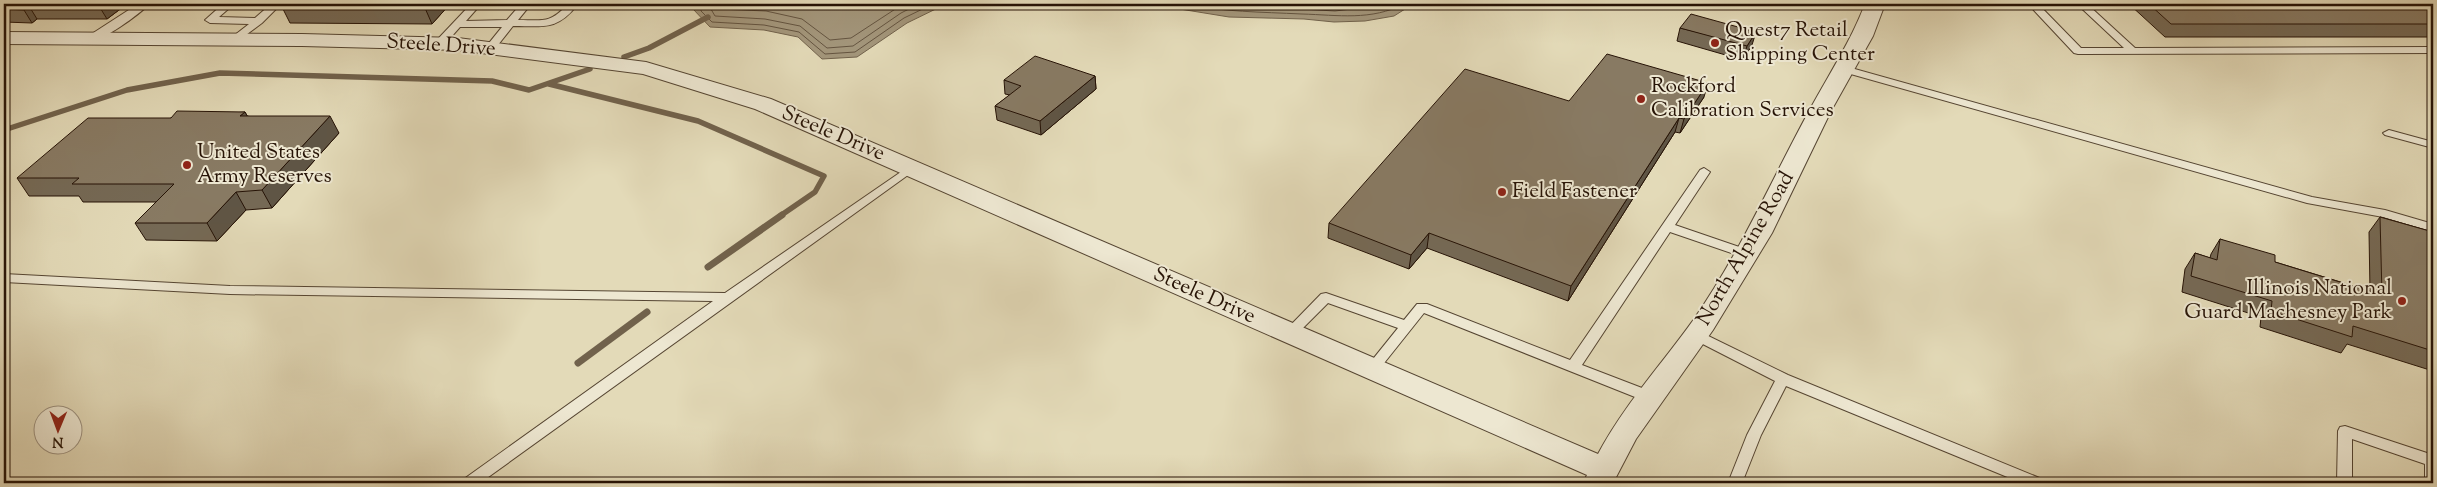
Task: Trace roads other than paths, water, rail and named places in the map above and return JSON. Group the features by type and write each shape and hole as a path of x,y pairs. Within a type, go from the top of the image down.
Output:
{"street":[{"name":"North Alpine Road","path":"1602,477 1624,433 1696,335 1747,254 1863,36 1875,4"},
{"name":"Steele Drive","path":"4,38 440,43 646,68 763,104 1372,369 1602,477"}],"lane":[{"path":"91,39 121,21 144,4"},
{"path":"230,4 210,20 258,20"},
{"path":"235,40 276,4"},
{"path":"440,43 476,4"},
{"path":"490,48 526,4"},
{"path":"457,24 550,23 562,16 572,4"},
{"path":"2033,4 2078,51 2433,50"},
{"path":"2082,4 2133,52"},
{"path":"1844,69 2311,200 2385,214 2433,228"},
{"path":"2389,133 2433,145"},
{"path":"469,483 728,296 911,168"},
{"path":"1573,367 1669,227 1704,172"},
{"path":"1669,227 1747,254"},
{"path":"4,278 230,290 728,296"},
{"path":"1290,333 1326,297 1407,326"},
{"path":"1372,369 1422,307 1650,397"},
{"path":"1696,335 1783,379 2037,483"},
{"path":"1737,483 1754,435 1783,379"},
{"path":"2344,483 2345,431 2432,461 2433,481"}],"water":[{"path":"699,4 946,4 907,23 857,57 822,59 798,37 764,30 710,27 693,9"},
{"path":"1149,4 1413,4 1394,16 1365,21 1334,22 1304,19 1229,17"}],"waterway":[{"path":"624,57 649,48 708,17"},
{"path":"4,130 127,90 220,73 492,81 529,90 590,69"},
{"path":"549,84 698,121 824,176 815,192 780,216"},
{"path":"708,267 782,215"},
{"path":"578,363 647,312"}],"place":[{"name":"Quest7 Retail Shipping Center","path":"1715,43"},
{"name":"Rockford Calibration Services","path":"1641,99"},
{"name":"United States Army Reserves","path":"187,165"},
{"name":"Field Fastener","path":"1502,192"},
{"name":"Illinois National Guard Machesney Park","path":"2402,301"}]}
